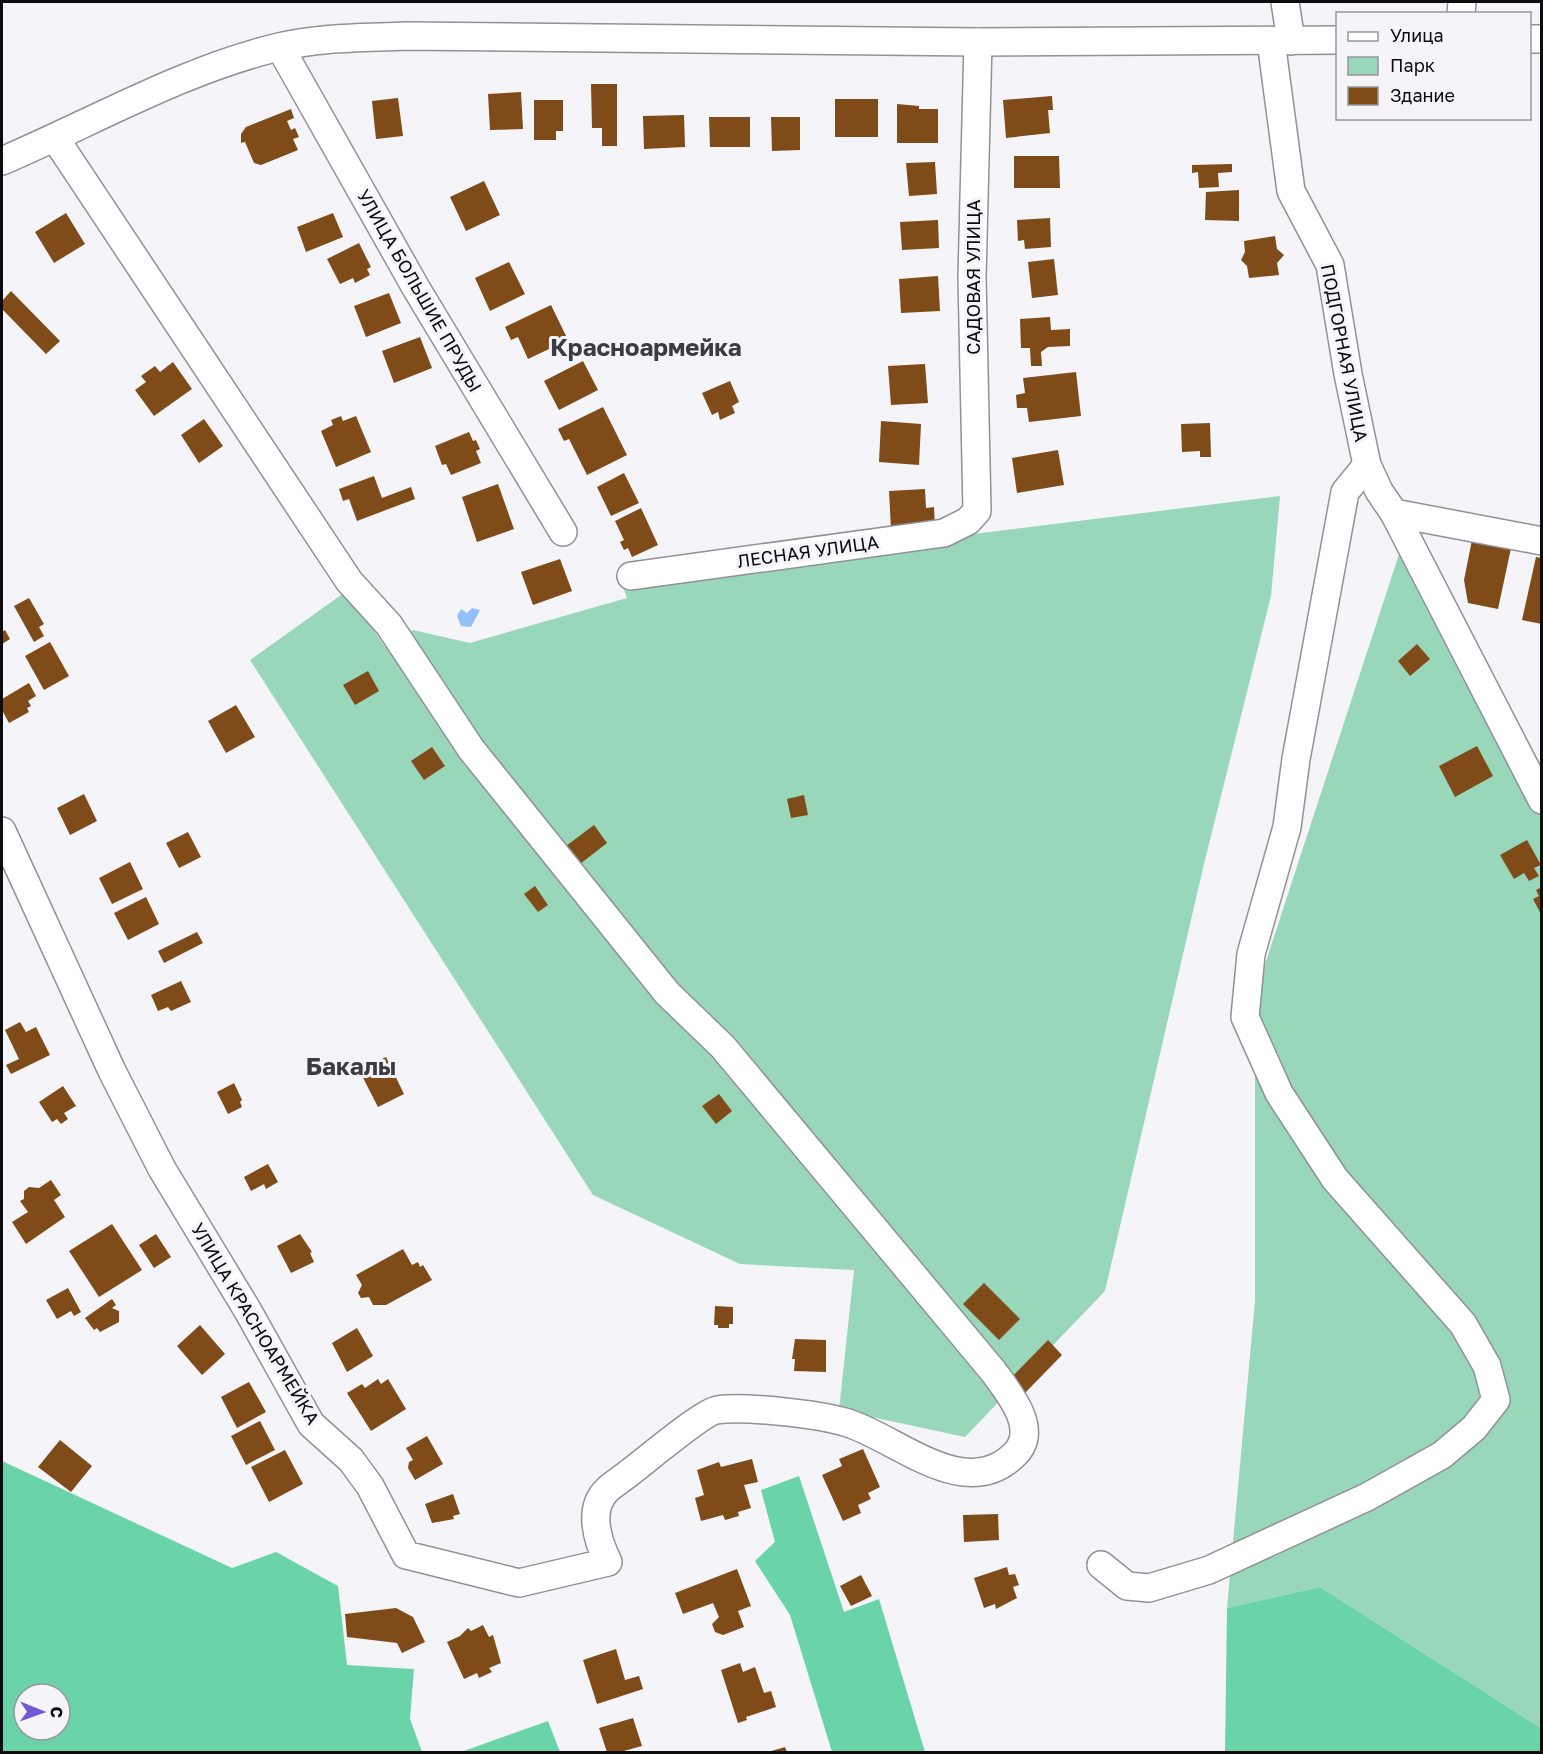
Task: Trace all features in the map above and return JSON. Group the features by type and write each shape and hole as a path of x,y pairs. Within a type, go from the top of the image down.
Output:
{"street":[{"name":"ПОДГОРНАЯ УЛИЦА","path":"1286,2 1281,41 1291,191 1330,265 1347,374 1367,465 1379,491 1394,513"},
{"path":"2,161 144,96 242,58 280,46 322,40 406,36 978,42 1336,40"},
{"name":"САДОВАЯ УЛИЦА","path":"977,511 972,277 978,42"},
{"name":"УЛИЦА БОЛЬШИЕ ПРУДЫ","path":"280,46 416,288 562,532"},
{"name":"УЛИЦА КРАСНОАРМЕЙКА","path":"2,831 112,1071 162,1169 248,1311 311,1424 351,1460 370,1486 406,1554 519,1583 608,1562 597,1541 596,1512 605,1491 714,1410 744,1408 846,1423 875,1434 934,1465 984,1473 1004,1465 1017,1452 1024,1435 1021,1411 993,1371 723,1047 667,993 471,749 389,626 349,581 55,138"},
{"path":"1101,1565 1127,1586 1149,1588 1209,1570 1367,1497 1442,1455 1474,1428 1496,1400 1487,1366 1463,1324 1335,1179 1279,1093 1245,1017 1251,954 1287,828 1296,759 1345,492 1367,465"},
{"name":"ЛЕСНАЯ УЛИЦА","path":"631,576 944,533 968,521 977,511"},
{"path":"1394,513 1542,541"},
{"path":"1394,513 1542,800"}],"green space":[{"path":"1280,496 1271,596 1203,868 1105,1291 965,1437 839,1410 854,1270 740,1264 593,1195 250,660 348,590 385,647 413,630 470,643 627,598 620,578"},
{"path":"1404,539 1541,801 1541,1728 1320,1587 1227,1608 1255,1301 1255,995"},
{"path":"2,1461 232,1568 276,1552 338,1586 347,1665 414,1669 410,1719 422,1752 2,1752"},
{"path":"799,1476 844,1612 879,1599 925,1752 832,1752 790,1615 755,1561 775,1542 761,1490"},
{"path":"1320,1587 1541,1728 1541,1752 1225,1752 1227,1608"},
{"path":"548,1721 560,1752 461,1752"}],"water":[{"path":"472,608 480,610 471,627 461,626 457,616 461,609 467,613"}],"building":[{"path":"591,84 617,84 617,146 602,146 602,128 592,128"},
{"path":"521,92 523,129 490,130 488,94"},
{"path":"1052,96 1053,110 1048,110 1050,133 1006,138 1003,100"},
{"path":"398,98 403,136 376,139 372,101"},
{"path":"835,99 878,99 878,137 835,137"},
{"path":"534,100 563,100 563,131 556,131 556,140 534,140"},
{"path":"897,104 919,106 919,109 938,109 938,143 897,143"},
{"path":"291,109 294,118 287,121 291,130 295,128 299,137 293,139 298,150 261,165 254,163 245,142 241,143 241,134 246,127"},
{"path":"684,115 685,147 644,149 643,116"},
{"path":"709,117 750,117 750,147 710,147"},
{"path":"771,117 800,117 800,150 772,151"},
{"path":"1014,156 1059,156 1060,188 1014,188"},
{"path":"935,162 937,194 909,196 906,163"},
{"path":"1232,164 1232,172 1218,173 1219,187 1199,188 1198,172 1192,173 1192,165"},
{"path":"484,181 500,215 466,231 450,197"},
{"path":"1239,190 1239,221 1205,220 1206,192"},
{"path":"66,213 85,244 54,263 35,232"},
{"path":"333,213 343,237 306,252 297,227"},
{"path":"1050,218 1051,247 1025,249 1024,240 1018,241 1017,220"},
{"path":"938,220 939,248 902,250 900,222"},
{"path":"1275,236 1277,249 1284,255 1277,263 1279,275 1249,278 1247,266 1241,260 1245,252 1244,241"},
{"path":"359,243 371,267 367,269 370,275 355,283 353,278 340,284 327,259"},
{"path":"1054,259 1058,295 1032,298 1028,262"},
{"path":"509,262 525,294 490,311 475,278"},
{"path":"938,276 940,311 901,313 899,279"},
{"path":"11,291 60,341 46,354 2,309 2,301"},
{"path":"389,293 401,323 366,337 354,306"},
{"path":"551,305 568,340 528,359 518,337 511,340 505,327"},
{"path":"1050,317 1051,330 1070,329 1070,346 1048,347 1041,352 1042,366 1031,366 1030,348 1021,348 1020,319"},
{"path":"420,337 432,368 394,383 382,351"},
{"path":"583,361 598,390 559,410 544,381"},
{"path":"173,362 192,389 154,416 135,390 146,382 141,376 155,366 160,372"},
{"path":"925,364 928,403 891,405 888,366"},
{"path":"1076,372 1081,416 1029,422 1027,408 1017,408 1016,395 1025,393 1023,378"},
{"path":"730,381 739,402 732,406 735,413 720,420 718,412 712,415 702,393"},
{"path":"603,407 627,455 587,475 569,439 564,441 558,429"},
{"path":"341,416 343,421 356,416 371,452 336,467 321,431 333,425 331,420"},
{"path":"204,419 223,446 199,463 181,435"},
{"path":"881,421 921,424 919,465 879,462"},
{"path":"1210,423 1211,457 1200,457 1200,451 1182,452 1181,424"},
{"path":"469,432 480,449 476,451 481,463 451,475 446,464 442,465 435,446"},
{"path":"1058,450 1064,485 1017,493 1012,458"},
{"path":"624,473 639,503 611,516 597,487"},
{"path":"374,476 382,498 411,487 415,499 357,521 349,499 343,501 339,489"},
{"path":"498,484 514,529 477,542 462,497"},
{"path":"925,489 926,508 934,507 935,527 891,529 889,491"},
{"path":"641,508 658,545 632,557 628,548 624,550 620,542 624,540 615,521"},
{"path":"1472,540 1511,548 1498,609 1468,603 1464,580"},
{"path":"1536,557 1542,558 1542,624 1522,620"},
{"path":"560,559 572,591 533,605 521,572"},
{"path":"29,598 44,624 39,627 44,636 34,642 14,606"},
{"path":"5,630 10,639 2,644 2,632"},
{"path":"50,642 69,676 44,690 25,656"},
{"path":"1417,644 1430,659 1410,676 1398,661"},
{"path":"368,671 379,691 355,705 343,685"},
{"path":"29,683 36,696 28,701 31,706 27,708 29,712 9,723 2,710 2,699"},
{"path":"236,705 255,737 226,753 208,721"},
{"path":"1477,746 1493,776 1455,797 1439,766"},
{"path":"432,747 445,766 424,780 411,761"},
{"path":"84,794 97,821 70,835 57,808"},
{"path":"804,795 808,815 791,818 787,799"},
{"path":"594,825 607,843 580,864 566,846"},
{"path":"188,832 201,857 179,868 166,843"},
{"path":"1527,840 1541,865 1534,868 1539,876 1529,881 1524,873 1514,879 1500,855"},
{"path":"130,862 143,889 112,904 99,878"},
{"path":"535,886 548,905 538,912 524,894"},
{"path":"1542,887 1542,916 1533,899 1539,896 1536,890"},
{"path":"146,897 159,924 128,940 114,913"},
{"path":"197,932 203,943 164,963 158,951"},
{"path":"181,981 191,1002 171,1011 168,1007 158,1011 151,995"},
{"path":"20,1022 26,1032 36,1027 50,1055 11,1074 6,1065 19,1059 5,1030"},
{"path":"386,1057 404,1094 378,1107 359,1070"},
{"path":"234,1083 242,1100 240,1102 242,1107 228,1114 217,1092"},
{"path":"63,1086 76,1106 64,1113 68,1119 61,1124 57,1119 52,1122 39,1102"},
{"path":"719,1094 732,1111 716,1124 702,1106"},
{"path":"268,1164 278,1182 266,1189 264,1184 251,1191 244,1177"},
{"path":"51,1180 61,1195 54,1200 65,1217 26,1244 12,1222 28,1212 20,1201 24,1199 24,1191 29,1187 39,1188"},
{"path":"112,1224 142,1270 99,1297 69,1251"},
{"path":"156,1234 171,1257 154,1268 139,1245"},
{"path":"300,1234 312,1252 310,1253 314,1262 291,1273 277,1246"},
{"path":"403,1249 412,1265 418,1262 420,1267 423,1265 432,1280 386,1305 373,1305 369,1297 361,1298 358,1293 362,1285 356,1275"},
{"path":"984,1283 1020,1319 999,1340 963,1304"},
{"path":"68,1288 81,1312 74,1316 71,1311 57,1319 46,1300"},
{"path":"112,1299 116,1305 112,1308 119,1311 119,1322 100,1332 97,1328 94,1330 85,1318"},
{"path":"715,1306 733,1307 733,1324 729,1324 729,1328 718,1328 718,1325 714,1325"},
{"path":"200,1325 225,1354 202,1375 177,1346"},
{"path":"357,1328 373,1356 347,1372 332,1343"},
{"path":"795,1339 826,1340 826,1372 794,1371 795,1359 792,1359"},
{"path":"1048,1340 1062,1355 1024,1394 1009,1380"},
{"path":"378,1379 381,1384 388,1379 406,1409 371,1431 347,1393 362,1384 365,1388"},
{"path":"249,1382 266,1412 237,1428 221,1397"},
{"path":"260,1421 275,1450 246,1465 231,1436"},
{"path":"427,1436 443,1464 415,1480 408,1468 409,1462 413,1460 406,1448"},
{"path":"60,1440 92,1466 71,1492 38,1467"},
{"path":"863,1449 880,1487 868,1493 871,1499 858,1505 861,1513 843,1521 822,1475 842,1466 839,1459"},
{"path":"285,1450 303,1484 269,1502 251,1467"},
{"path":"752,1459 758,1482 744,1485 751,1508 738,1512 739,1516 725,1520 723,1515 701,1521 695,1498 704,1495 697,1470 719,1462 721,1467"},
{"path":"453,1494 460,1514 453,1516 454,1519 432,1523 425,1504"},
{"path":"998,1514 999,1540 964,1542 963,1515"},
{"path":"1007,1567 1009,1575 1015,1574 1019,1585 1013,1587 1017,1598 996,1609 995,1604 984,1608 974,1578"},
{"path":"737,1569 751,1606 738,1611 744,1627 723,1635 715,1632 712,1624 719,1617 713,1603 683,1614 675,1593"},
{"path":"861,1575 872,1596 851,1606 840,1586"},
{"path":"396,1608 413,1617 425,1642 402,1653 397,1643 347,1637 345,1614"},
{"path":"483,1625 489,1637 493,1635 501,1663 489,1668 492,1672 479,1678 477,1673 464,1679 447,1642 460,1636 468,1628 471,1631"},
{"path":"616,1649 625,1680 639,1676 643,1689 597,1704 583,1660"},
{"path":"740,1663 743,1672 755,1667 764,1693 771,1691 776,1707 746,1717 747,1720 738,1723 721,1670"},
{"path":"633,1718 642,1746 620,1752 607,1752 599,1728"},
{"path":"785,1747 787,1752 768,1752"}],"district":[{"name":"Красноармейка","path":"646,348"},
{"name":"Бакалы","path":"351,1067"}]}
